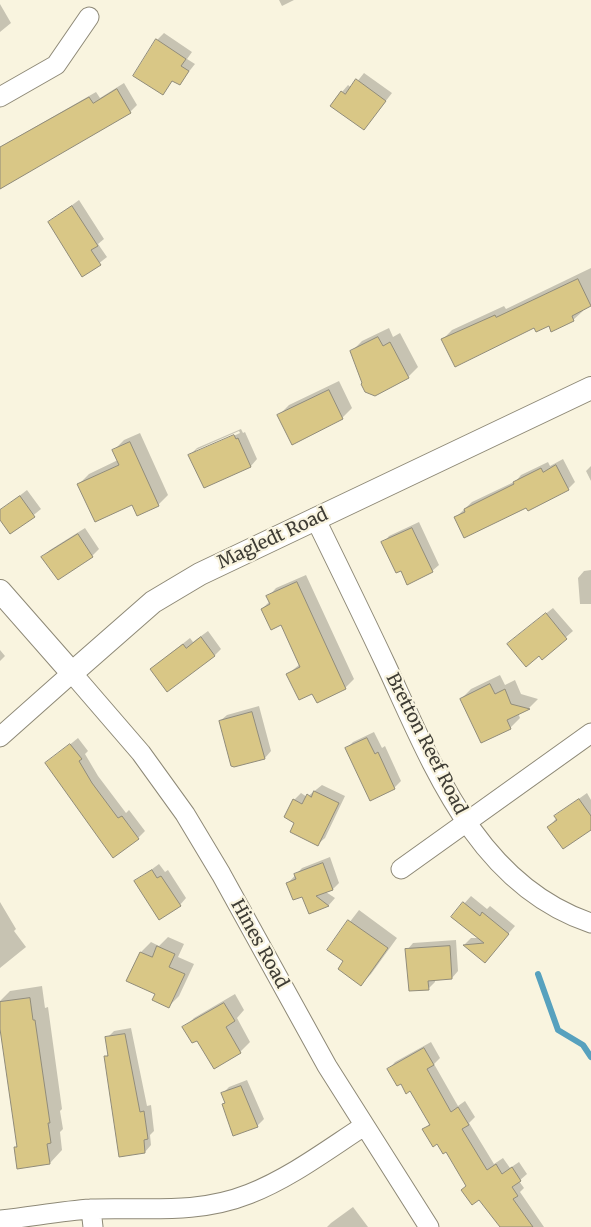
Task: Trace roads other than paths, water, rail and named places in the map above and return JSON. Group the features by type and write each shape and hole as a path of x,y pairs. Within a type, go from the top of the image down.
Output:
{"street":[{"path":"0,97 56,65 89,17"},
{"name":"Magledt Road","path":"72,673 168,592 232,557 591,388"},
{"name":"Bretton Reef Road","path":"315,518 421,742 447,793 466,822 492,857 523,886 553,906 591,923"},
{"path":"0,591 72,673 0,737"},
{"name":"Hines Road","path":"72,673 141,753 185,814 364,1126 429,1227"},
{"path":"401,869 591,733"},
{"path":"0,1220 92,1218 207,1206 249,1194 289,1174 364,1126"}],"waterway":[{"path":"538,974 558,1030 583,1045 591,1057"}]}
